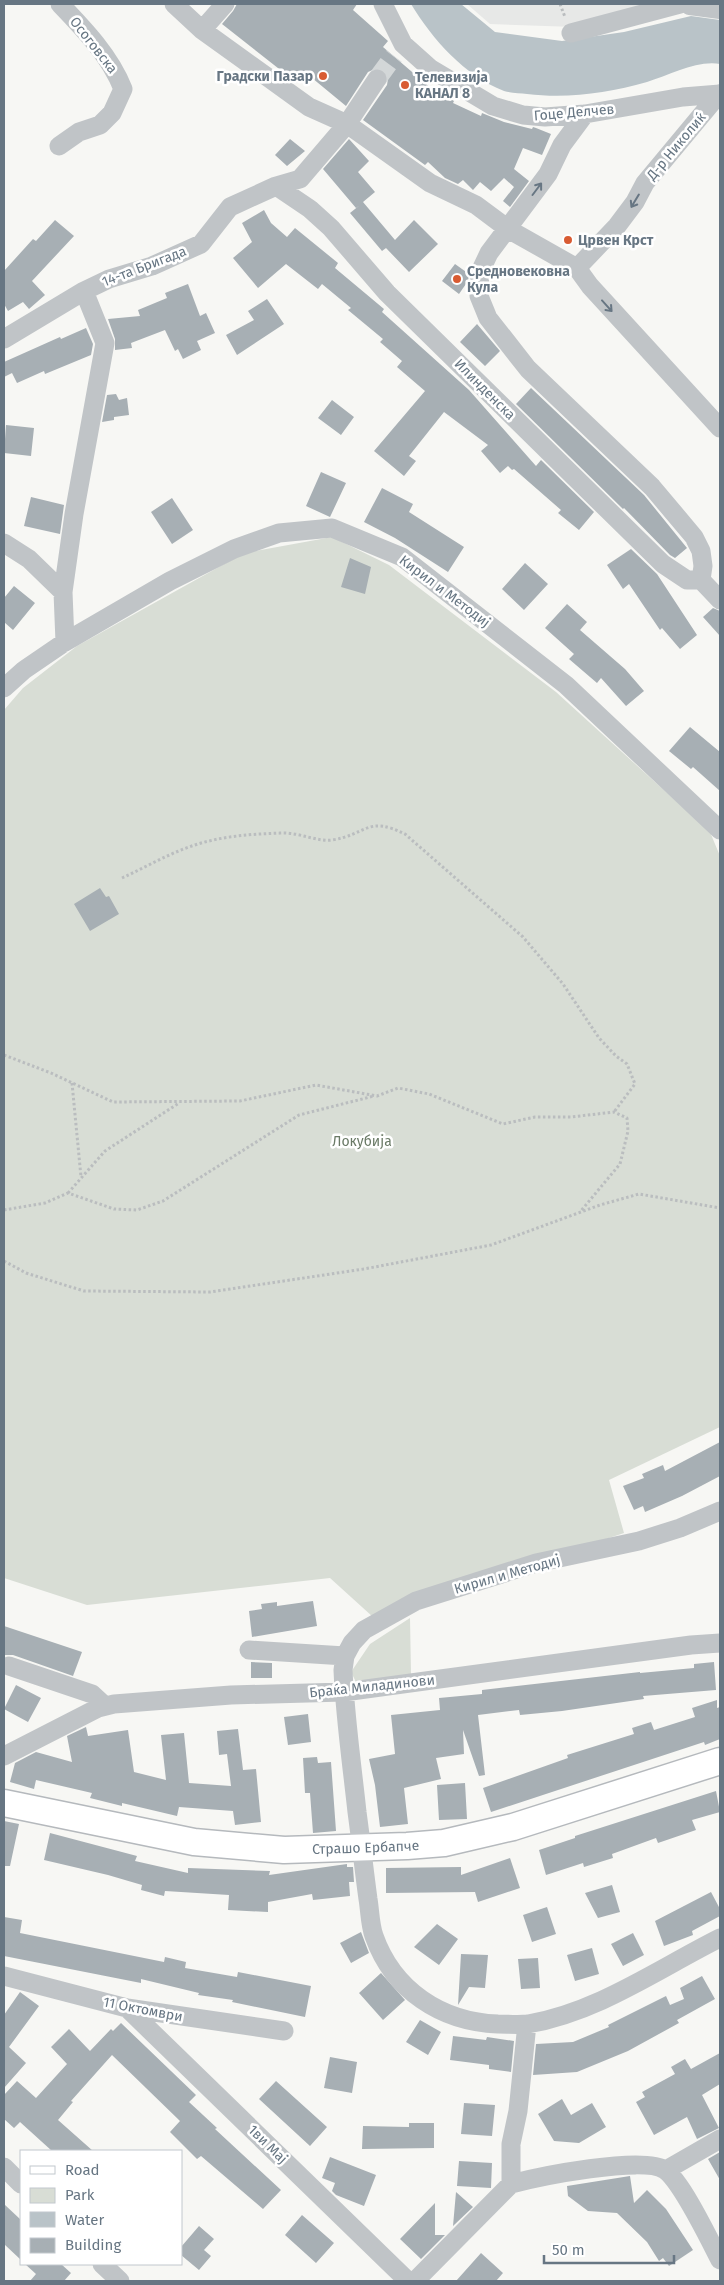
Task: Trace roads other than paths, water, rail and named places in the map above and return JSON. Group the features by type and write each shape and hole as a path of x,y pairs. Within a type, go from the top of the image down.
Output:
{"main road":[{"name":"Страшо Ербапче","path":"4,1803 194,1842 284,1850 362,1849 444,1843 479,1836 513,1827 720,1761"}],"street":[{"name":"Осоговска","path":"59,146 79,132 100,125 112,112 123,89 116,72 97,45 60,4"},
{"path":"174,4 202,30 310,107 347,124 430,183 476,205 508,228 577,268 590,286 720,428"},
{"path":"202,30 225,4"},
{"name":"Гоце Делчев","path":"383,4 398,50 493,106 523,115 585,114 683,97 720,94"},
{"path":"571,33 680,4"},
{"path":"690,4 720,8"},
{"name":"14-та Бригада","path":"4,339 84,290 109,279 152,266 201,244 230,207 276,186 300,179 347,124 377,80"},
{"name":"Д-р Николиќ","path":"577,268 617,226 635,202 645,183 720,94"},
{"path":"585,114 562,145 548,174 489,253 480,272 479,296 488,318 528,369 645,480 684,524 694,537 701,551 703,566 701,580 720,600"},
{"name":"Илинденска","path":"276,186 310,209 331,228 387,293 663,564 687,580 701,580"},
{"path":"65,642 63,592 74,514 105,342 84,290"},
{"name":"Кирил и Методиј","path":"4,688 24,670 65,642 170,581 234,549 279,533 332,528 402,557 566,685 720,830"},
{"path":"4,543 29,559 63,592"},
{"name":"Кирил и Методиј","path":"344,1656 352,1643 364,1630 416,1601 536,1563 639,1541 680,1528 720,1511"},
{"name":"Браќа Миладинови","path":"4,1756 105,1706 231,1695 344,1692 691,1645 720,1643"},
{"path":"250,1650 344,1656 344,1692 373,1934 384,1960 409,1991 426,2003 454,2017 489,2024 527,2024 589,2006 671,1966 694,1951 720,1938"},
{"path":"9,1666 92,1694 105,1706"},
{"name":"11 Октомври","path":"4,1976 127,2008 284,2031"},
{"name":"1ви Мај","path":"127,2008 408,2281"},
{"path":"511,2184 511,2144 518,2111 527,2024"},
{"path":"666,2170 720,2139"},
{"path":"415,2281 511,2184 544,2175 628,2165 647,2164 666,2170 688,2199 720,2260"},
{"path":"4,2167 20,2183"},
{"path":"103,2265 120,2281"}],"water":[{"path":"411,4 461,4 495,32 562,41 624,32 691,16 720,20 720,64 711,63 693,66 647,82 588,94 558,96 507,92 476,76 451,55 429,31"}],"tunnel":[{"path":"377,79 394,56"}],"place":[{"name":"Градски Пазар","path":"323,76"},
{"name":"Телевизија КАНАЛ 8","path":"405,85"},
{"name":"Црвен Крст","path":"568,240"},
{"name":"Средновековна Кула","path":"457,279"}],"park label":[{"name":"Локубија","path":"362,1141"}]}
